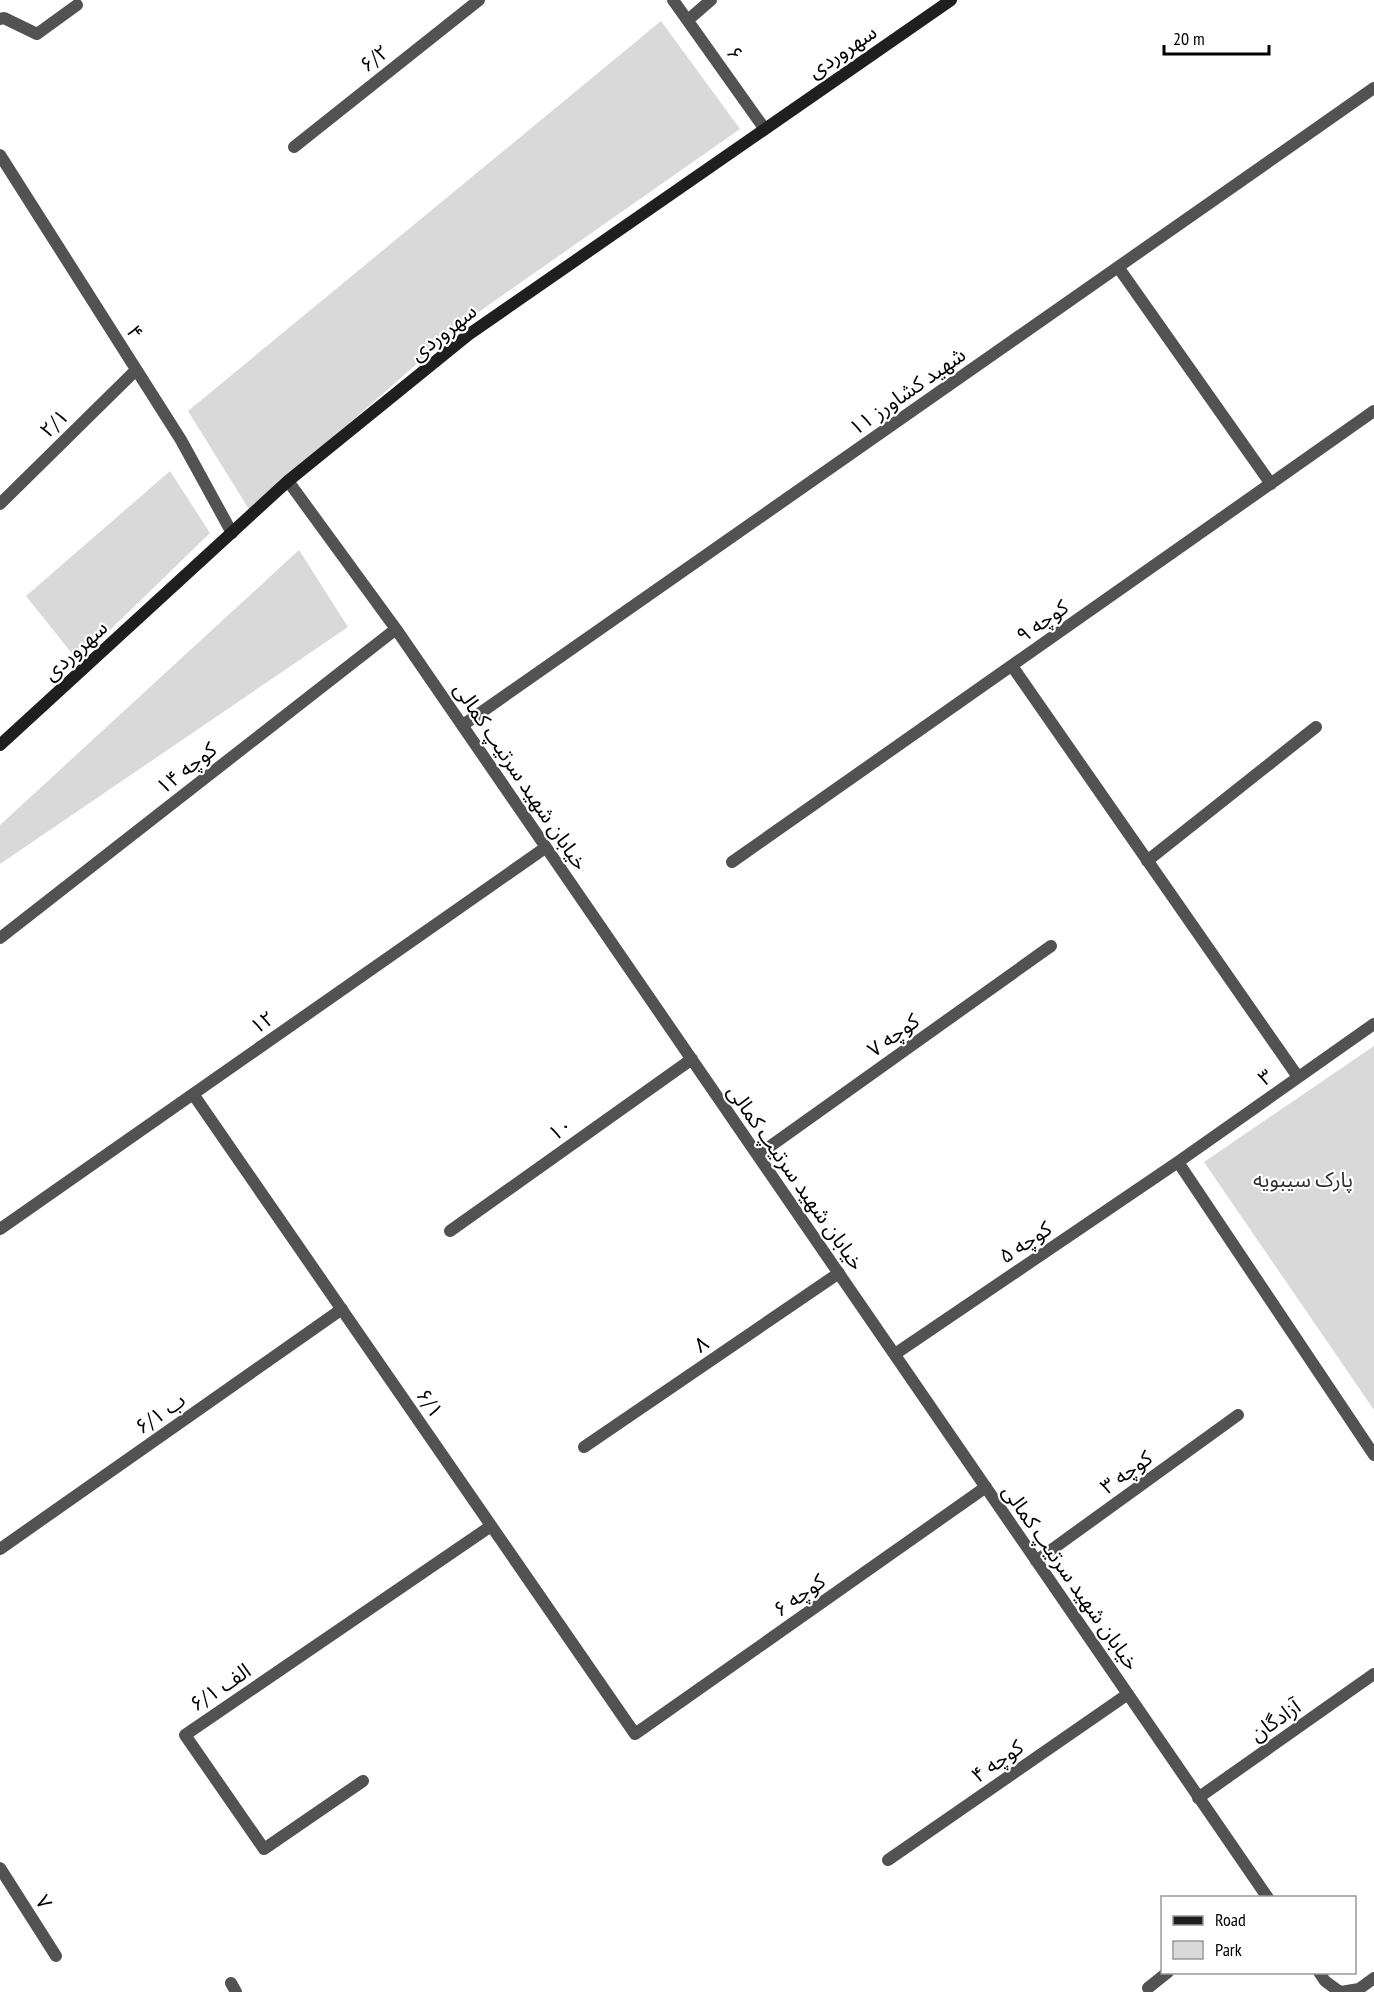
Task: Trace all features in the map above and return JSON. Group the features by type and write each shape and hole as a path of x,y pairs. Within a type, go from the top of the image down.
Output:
{"street":[{"name":"۶/۲","path":"294,147 479,0"},
{"name":"۶","path":"673,0 764,128"},
{"path":"688,20 711,0"},
{"name":"سهروردی","path":"0,745 288,481 468,335 951,0"},
{"path":"0,19 4,18 37,34 77,5"},
{"name":"۱۱ شهید کشاورز","path":"463,725 1374,88"},
{"name":"۴","path":"0,155 180,440 232,533"},
{"path":"1118,267 1271,484"},
{"name":"۲/۱","path":"0,504 136,370"},
{"name":"کوچه ۹","path":"732,862 1374,411"},
{"name":"خیابان شهید سرتیپ کمالی","path":"288,481 463,725 545,848 1267,1896"},
{"name":"کوچه ۱۴","path":"0,938 396,629"},
{"path":"1012,666 1298,1077"},
{"path":"1148,861 1316,727"},
{"name":"۱۲","path":"0,1229 545,848"},
{"name":"کوچه ۷","path":"758,1155 1051,946"},
{"name":"۳","path":"1178,1162 1374,1024"},
{"name":"۱۰","path":"450,1231 692,1059"},
{"name":"۶/۱","path":"193,1094 635,1734"},
{"path":"1178,1162 1374,1455"},
{"name":"کوچه ۵","path":"895,1354 1178,1162"},
{"name":"۸","path":"584,1448 839,1274"},
{"name":"۶/۱ ب","path":"0,1549 342,1309"},
{"name":"کوچه ۳","path":"1036,1561 1238,1414"},
{"name":"کوچه ۶","path":"635,1734 986,1487"},
{"name":"۶/۱ الف","path":"363,1781 264,1849 185,1735 491,1526"},
{"name":"آزادگان","path":"1198,1798 1374,1674"},
{"name":"کوچه ۴","path":"888,1860 1128,1694"},
{"name":"۷","path":"0,1868 56,1956"},
{"path":"1148,1988 1166,1974"},
{"path":"1320,1974 1325,1981 1340,1992 1359,1989 1374,1978"}],"green space":[{"path":"661,21 740,129 463,323 250,511 188,411"},
{"path":"170,471 210,533 78,661 26,596"},
{"path":"299,550 348,627 0,864 0,825"},
{"name":"پارک سیبویه","path":"1374,1046 1374,1410 1204,1162"}]}
